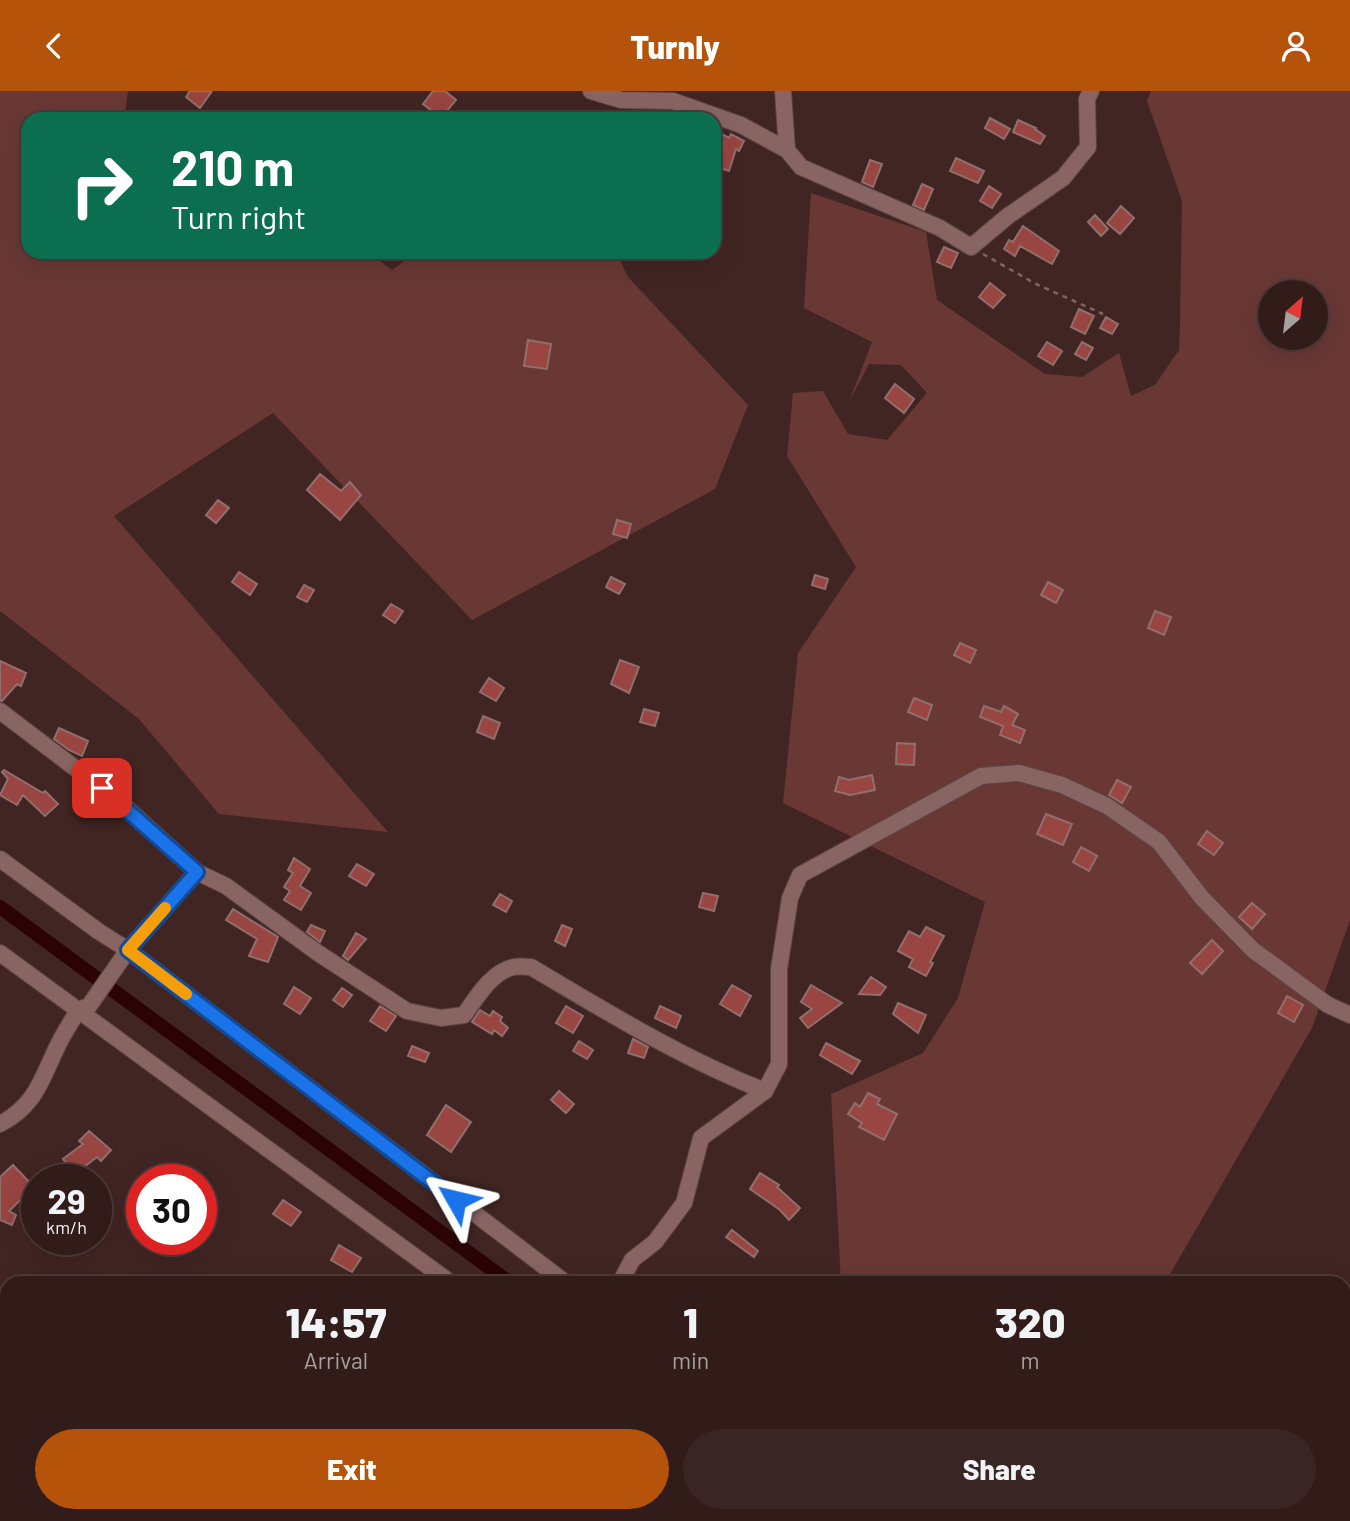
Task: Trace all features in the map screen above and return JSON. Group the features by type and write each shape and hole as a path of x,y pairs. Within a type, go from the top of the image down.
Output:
{"street":[{"path":"591,91 621,100 673,101 704,112"},
{"path":"783,91 788,150"},
{"path":"721,118 741,125 788,150 801,167 940,228 971,247 1008,216 1063,178 1088,148 1087,99 1091,91"},
{"path":"0,711 121,803 197,872 226,886 329,960 407,1011 441,1018 464,1015 498,974 514,967 531,967 635,1028 732,1078 765,1091"},
{"path":"624,1276 632,1260 655,1242 684,1203 701,1138 765,1091 779,1064 779,969 790,898 800,875 981,776 1019,773 1062,785 1107,806 1159,842 1202,898 1253,950 1328,1005 1350,1015"},
{"path":"0,859 98,931 124,956 557,1276"},
{"path":"0,1124 24,1108 38,1090 60,1041 84,1008 124,956 197,872"},
{"path":"0,953 84,1008 442,1276"}],"path":[{"path":"971,247 1036,284 1103,314"}],"shaded area":[{"path":"0,91 128,91 125,112 21,112 21,259 377,259 392,270 407,259 619,259 628,277 748,405 715,489 472,620 273,413 114,516 388,832 219,814 139,719 0,611"},
{"path":"1151,91 1350,91 1350,920 1312,1028 1169,1276 841,1276 831,1094 923,1053 958,998 985,902 783,803 798,653 856,567 787,456 793,393 823,391 848,434 887,440 927,393 901,365 869,364 849,402 872,342 804,308 811,193 926,232 937,300 1045,374 1082,377 1119,353 1131,396 1155,385 1179,350 1182,201 1147,101"}],"building":[{"path":"190,91 212,91 200,108 186,97"},
{"path":"433,91 445,91 456,100 446,112 433,112 423,104"},
{"path":"990,118 1010,129 1004,139 985,128"},
{"path":"1018,120 1036,128 1045,136 1040,144 1013,132"},
{"path":"721,134 729,138 731,134 744,141 739,151 736,149 729,171 721,168"},
{"path":"956,158 984,171 978,183 950,171"},
{"path":"870,160 882,164 873,187 862,182"},
{"path":"922,184 933,189 924,210 913,205"},
{"path":"989,186 1001,194 992,208 980,201"},
{"path":"1121,206 1134,218 1120,234 1107,223"},
{"path":"1095,215 1108,229 1101,236 1088,222"},
{"path":"1023,226 1059,251 1052,264 1020,246 1015,256 1004,249 1009,240 1013,242"},
{"path":"944,247 958,253 951,268 937,262"},
{"path":"990,283 1005,295 993,308 979,297"},
{"path":"1079,309 1094,316 1085,334 1071,327"},
{"path":"1106,317 1118,324 1112,334 1100,328"},
{"path":"528,340 551,344 547,369 524,366"},
{"path":"1047,342 1062,351 1053,365 1038,356"},
{"path":"1082,342 1093,348 1086,360 1075,354"},
{"path":"895,384 914,399 904,413 885,398"},
{"path":"320,474 341,491 350,482 361,495 340,520 307,490"},
{"path":"218,500 229,508 216,523 206,515"},
{"path":"617,520 631,524 627,538 613,534"},
{"path":"239,572 257,584 250,595 232,582"},
{"path":"815,575 828,579 825,589 812,585"},
{"path":"611,577 625,584 619,594 606,587"},
{"path":"1048,582 1063,590 1056,603 1041,595"},
{"path":"304,585 314,590 307,602 297,597"},
{"path":"391,604 403,611 395,623 383,615"},
{"path":"1155,611 1171,617 1164,635 1148,628"},
{"path":"960,643 976,650 970,663 954,655"},
{"path":"620,660 639,667 629,693 611,684"},
{"path":"0,661 26,673 21,686 17,684 2,701 0,701"},
{"path":"489,678 504,688 496,701 480,692"},
{"path":"914,698 932,705 927,720 908,712"},
{"path":"984,706 1001,712 1004,706 1018,714 1012,725 1025,730 1020,743 1000,735 1003,726 980,717"},
{"path":"644,709 659,713 655,726 640,722"},
{"path":"483,716 500,723 494,739 477,732"},
{"path":"59,728 88,741 82,756 54,739"},
{"path":"897,743 915,744 914,765 896,764"},
{"path":"4,770 43,793 45,791 58,804 45,816 23,795 17,805 0,795 8,779 2,772"},
{"path":"872,775 875,790 850,795 835,791 839,777 849,780"},
{"path":"1117,780 1131,787 1122,803 1109,795"},
{"path":"1046,814 1072,824 1063,845 1037,834"},
{"path":"1207,831 1223,843 1214,855 1198,844"},
{"path":"1081,847 1097,856 1089,871 1073,862"},
{"path":"294,858 310,869 300,886 311,893 301,910 284,900 290,891 284,887 293,873 288,870"},
{"path":"357,864 374,874 366,886 349,876"},
{"path":"703,893 718,896 714,911 699,907"},
{"path":"500,894 512,901 506,912 493,905"},
{"path":"1252,903 1265,914 1252,929 1239,917"},
{"path":"233,909 278,937 268,962 249,956 257,939 226,920"},
{"path":"311,925 325,931 320,942 307,932"},
{"path":"562,925 572,929 565,946 555,941"},
{"path":"926,927 944,936 926,976 909,967 913,959 898,951 909,931 920,937"},
{"path":"356,933 366,939 348,960 343,956"},
{"path":"1212,940 1223,951 1202,974 1190,963"},
{"path":"871,977 886,987 880,995 859,994"},
{"path":"732,985 751,996 740,1016 720,1004"},
{"path":"811,985 842,1003 808,1028 800,1018 812,1009 801,1002"},
{"path":"294,987 311,998 300,1014 284,1004"},
{"path":"342,988 352,995 343,1007 333,1000"},
{"path":"1287,996 1303,1005 1294,1022 1278,1013"},
{"path":"898,1003 926,1015 918,1033 893,1014"},
{"path":"380,1006 396,1016 386,1031 370,1021"},
{"path":"566,1006 583,1016 573,1033 556,1023"},
{"path":"660,1006 681,1016 676,1028 655,1018"},
{"path":"480,1010 490,1016 493,1011 502,1017 500,1021 508,1028 502,1036 494,1030 492,1034 472,1022"},
{"path":"633,1039 648,1047 644,1058 628,1053"},
{"path":"579,1041 593,1050 587,1059 573,1051"},
{"path":"826,1043 860,1061 852,1074 820,1055"},
{"path":"412,1046 429,1053 425,1062 408,1056"},
{"path":"559,1091 574,1104 566,1113 551,1100"},
{"path":"868,1093 880,1099 877,1104 897,1114 884,1140 859,1127 862,1123 848,1114 855,1103 860,1107"},
{"path":"446,1105 471,1122 451,1152 427,1135"},
{"path":"89,1131 111,1150 101,1161 97,1157 88,1164 67,1164 63,1159 83,1144 79,1141"},
{"path":"13,1165 21,1173 21,1199 9,1211 16,1215 12,1225 0,1220 0,1177"},
{"path":"760,1173 779,1185 777,1187 800,1208 789,1220 780,1210 750,1189"},
{"path":"283,1200 301,1212 291,1226 273,1214"},
{"path":"732,1230 758,1251 754,1257 726,1237"},
{"path":"339,1245 361,1258 352,1272 331,1260"}],"waterway":[{"path":"0,907 501,1276"}],"slow traffic":[{"path":"165,908 128,950 186,994"}],"route":[{"path":"102,788 197,872 128,950 456,1200"}]}
